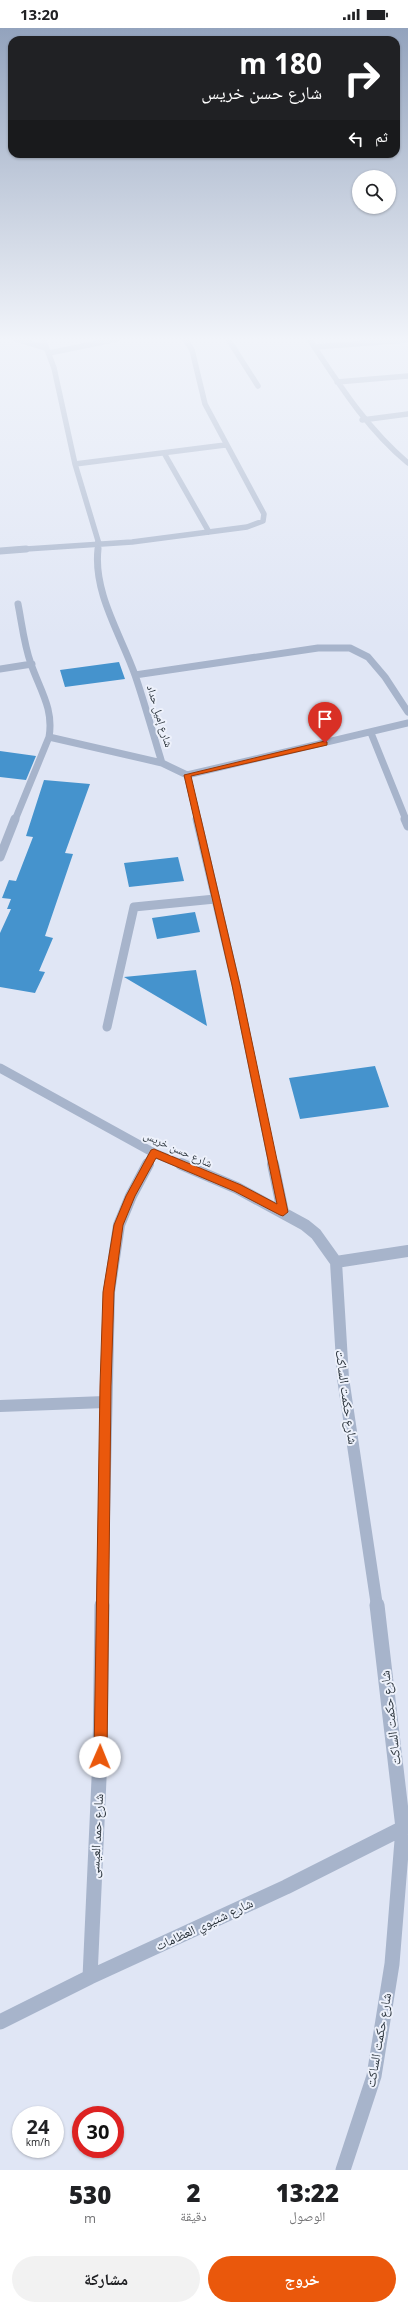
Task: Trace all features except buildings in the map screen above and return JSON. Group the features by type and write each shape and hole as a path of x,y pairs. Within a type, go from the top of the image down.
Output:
{"street":[{"path":"70,439 75,464 99,544"},
{"path":"0,550 99,544 209,532 258,524 264,521 264,514 222,439"},
{"path":"380,439 408,464"},
{"path":"75,464 225,445"},
{"path":"164,453 209,532"},
{"name":"شارع إميل حداد","path":"99,544 97,560 102,589 136,675 162,763 187,775"},
{"path":"0,857 49,736 52,720 50,708 32,664 18,604"},
{"path":"136,675 318,648 350,648 368,657 385,677 408,712"},
{"path":"0,669 32,664"},
{"path":"283,1212 236,985 187,775 371,733 408,723"},
{"path":"371,733 408,826"},
{"path":"49,736 162,763"},
{"path":"107,1027 134,907 215,899"},
{"name":"شارع حسن خريس","path":"0,1068 154,1153 237,1188 305,1224 316,1234 336,1262"},
{"name":"شارع حمد العيسى","path":"90,1977 100,1757 105,1402 109,1292 118,1225 131,1196 154,1153"},
{"path":"336,1262 408,1251"},
{"name":"شارع حكمت الساكت","path":"336,1262 343,1378 372,1565 406,1827 392,1964 374,2076 343,2170"},
{"path":"0,1406 105,1402"},
{"name":"شارع شتيوي العظامات","path":"0,2022 90,1977 286,1887 406,1827"}],"route":[{"path":"100,1757 104,1557 105,1386 109,1292 118,1225 131,1196 154,1153 237,1188 283,1212 263,1123 236,985 187,775 325,743"}]}
